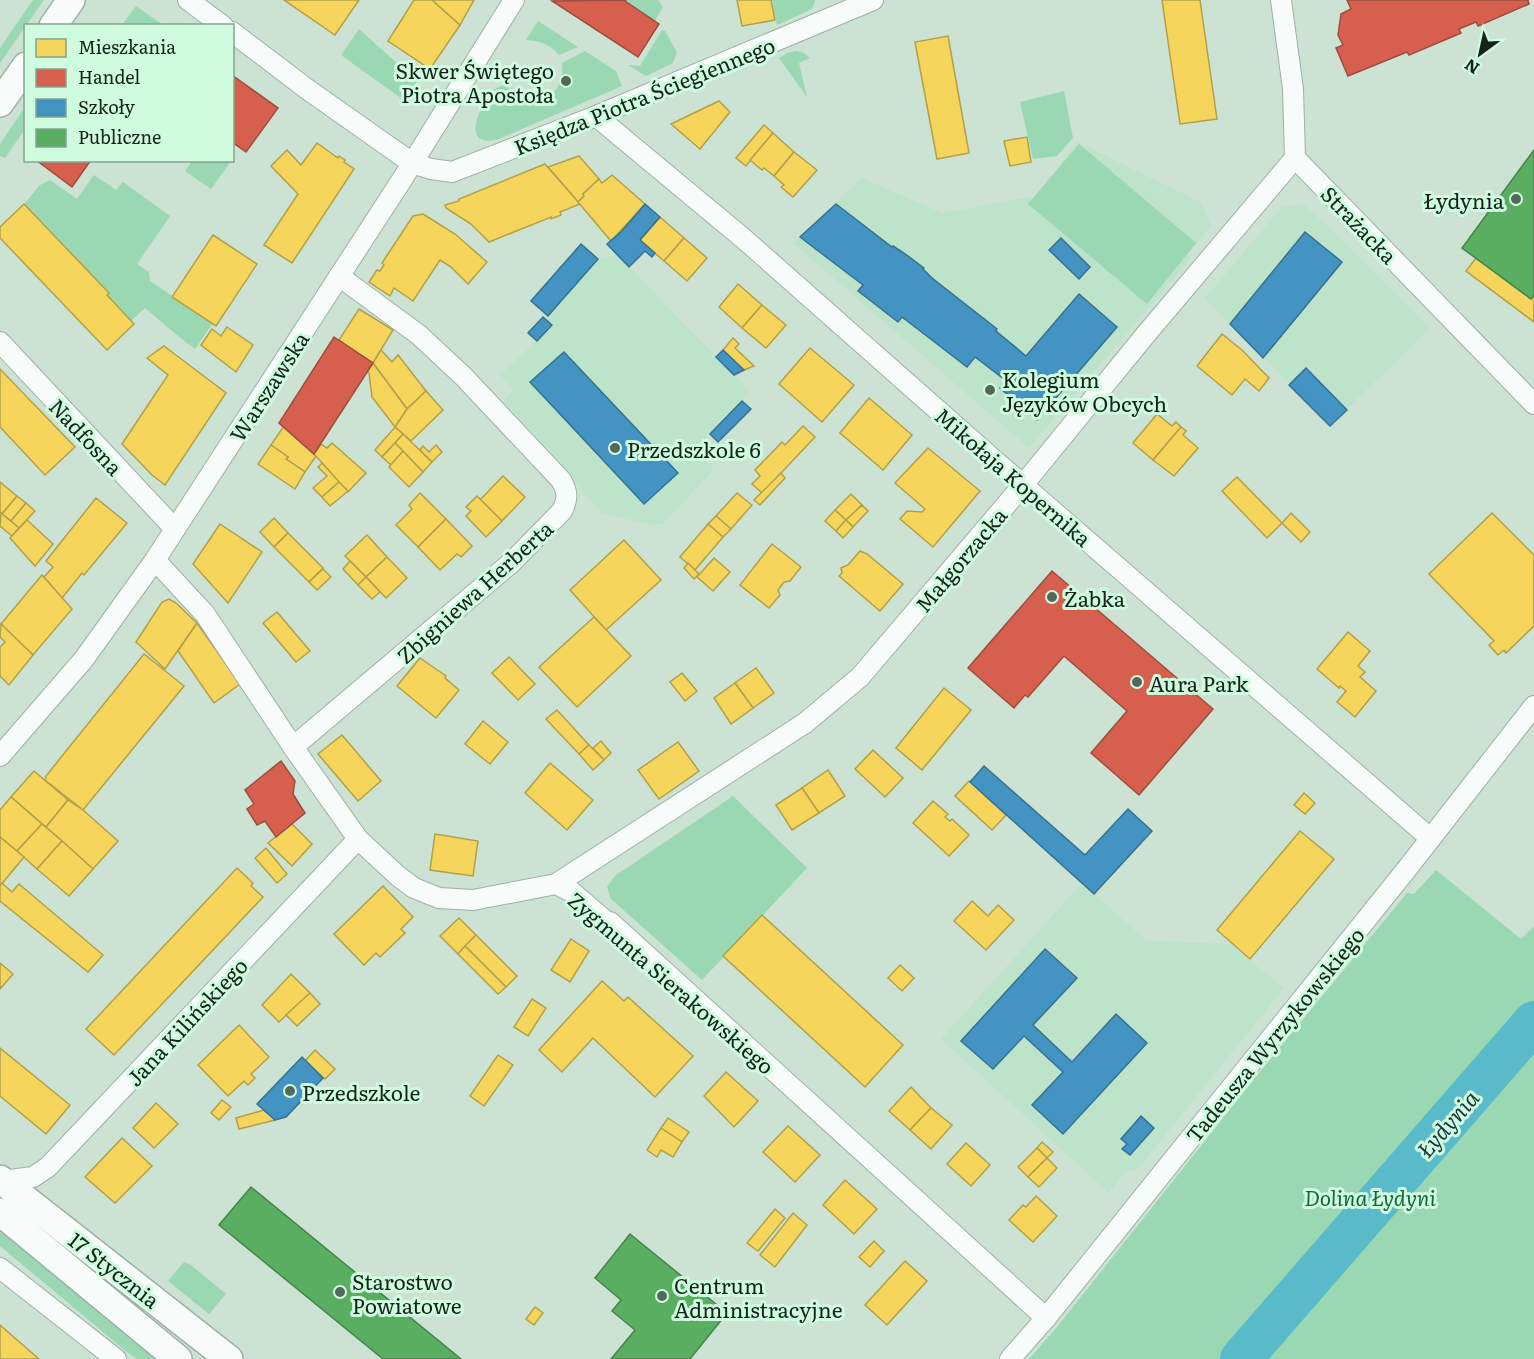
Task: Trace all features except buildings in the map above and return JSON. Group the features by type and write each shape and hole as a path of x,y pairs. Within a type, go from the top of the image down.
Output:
{"main road":[{"path":"54,24 71,0"},
{"path":"0,103 24,69"},
{"name":"17 Stycznia","path":"1,1180 229,1359"},
{"name":"17 Stycznia","path":"0,1212 178,1359"}],"street":[{"path":"188,0 220,24"},
{"name":"Warszawska","path":"0,756 84,659 154,560 412,163 514,0"},
{"name":"Księdza Piotra Ściegiennego","path":"412,163 452,172 596,116 873,0"},
{"path":"1281,0 1293,88 1295,158"},
{"path":"234,34 307,89 412,163"},
{"name":"Mikołaja Kopernika","path":"596,116 744,239 1430,838"},
{"name":"Strażacka","path":"1295,158 1534,404"},
{"name":"Małgorzacka","path":"556,884 805,723 861,677 1295,158"},
{"name":"Zbigniewa Herberta","path":"292,747 511,563 562,511 568,500 567,490 561,480 464,377 419,335 339,276"},
{"name":"Nadfosna","path":"0,342 175,529"},
{"name":"Zygmunta Sierakowskiego","path":"154,560 205,614 292,747 358,839 398,876 414,888 439,898 473,900 556,884 572,892 607,922 610,922 1046,1318"},
{"name":"Tadeusza Wyrzykowskiego","path":"1010,1359 1046,1318 1534,706"},
{"name":"Jana Kilińskiego","path":"1,1180 33,1177 48,1167 358,839"},
{"path":"0,1268 116,1359"}],"shaded area":[{"path":"1078,142 1202,203 1211,226 1188,254 1190,259 1029,448 793,243 862,178 942,213 1035,196"},
{"path":"1304,204 1430,328 1330,426 1205,298 1282,207"},
{"path":"617,255 750,391 710,434 693,448 714,469 663,524 652,525 602,513 560,466 562,463 503,401 514,390 500,375 552,326 543,317 546,314 548,316 598,259"},
{"path":"1082,883 1147,941 1230,944 1284,988 1137,1170 1126,1171 1109,1193 941,1039"}],"green space":[{"path":"33,0 44,0 27,24 24,24 24,29 0,63 0,48"},
{"path":"626,0 658,0 663,7 655,21"},
{"path":"772,0 815,0 812,9 777,25"},
{"path":"136,6 162,24 123,24"},
{"path":"538,21 578,47 559,55 544,44 526,40"},
{"path":"359,29 417,81 405,101 341,55"},
{"path":"662,30 665,31 677,52 673,63 646,76 628,65 640,66"},
{"path":"585,51 616,71 622,86 499,139 479,138 476,132 478,116 494,90 506,85 525,98 535,100 544,98 558,86 562,76 562,63"},
{"path":"796,51 810,58 799,63 807,97 779,58"},
{"path":"1064,91 1073,138 1057,156 1033,159 1020,102"},
{"path":"24,108 24,130 5,158 0,156 0,144"},
{"path":"1079,144 1196,243 1147,304 1028,204"},
{"path":"191,162 230,162 211,189 185,171"},
{"path":"94,175 116,190 123,182 170,216 137,264 149,272 150,281 213,323 195,349 145,308 131,321 107,295 109,292 24,204 40,185 50,180 77,199"},
{"path":"733,796 807,868 702,980 611,899 607,887 615,876"},
{"name":"Dolina Łydyni","path":"1436,870 1521,939 1534,926 1534,1359 1029,1359 1407,893 1414,894"},
{"path":"0,1228 163,1359 137,1359 127,1352 0,1246"},
{"path":"184,1262 191,1265 226,1294 209,1314 168,1281"}],"waterway":[{"name":"Łydynia","path":"1241,1359 1534,1022"}],"place":[{"name":"Skwer Świętego Piotra Apostoła","path":"566,81"},
{"name":"Łydynia","path":"1516,199"},
{"name":"Kolegium Języków Obcych","path":"990,390"},
{"name":"Przedszkole 6","path":"615,448"},
{"name":"Żabka","path":"1052,597"},
{"name":"Aura Park","path":"1137,682"},
{"name":"Przedszkole","path":"290,1091"},
{"name":"Starostwo Powiatowe","path":"340,1292"},
{"name":"Centrum Administracyjne","path":"662,1296"}]}
